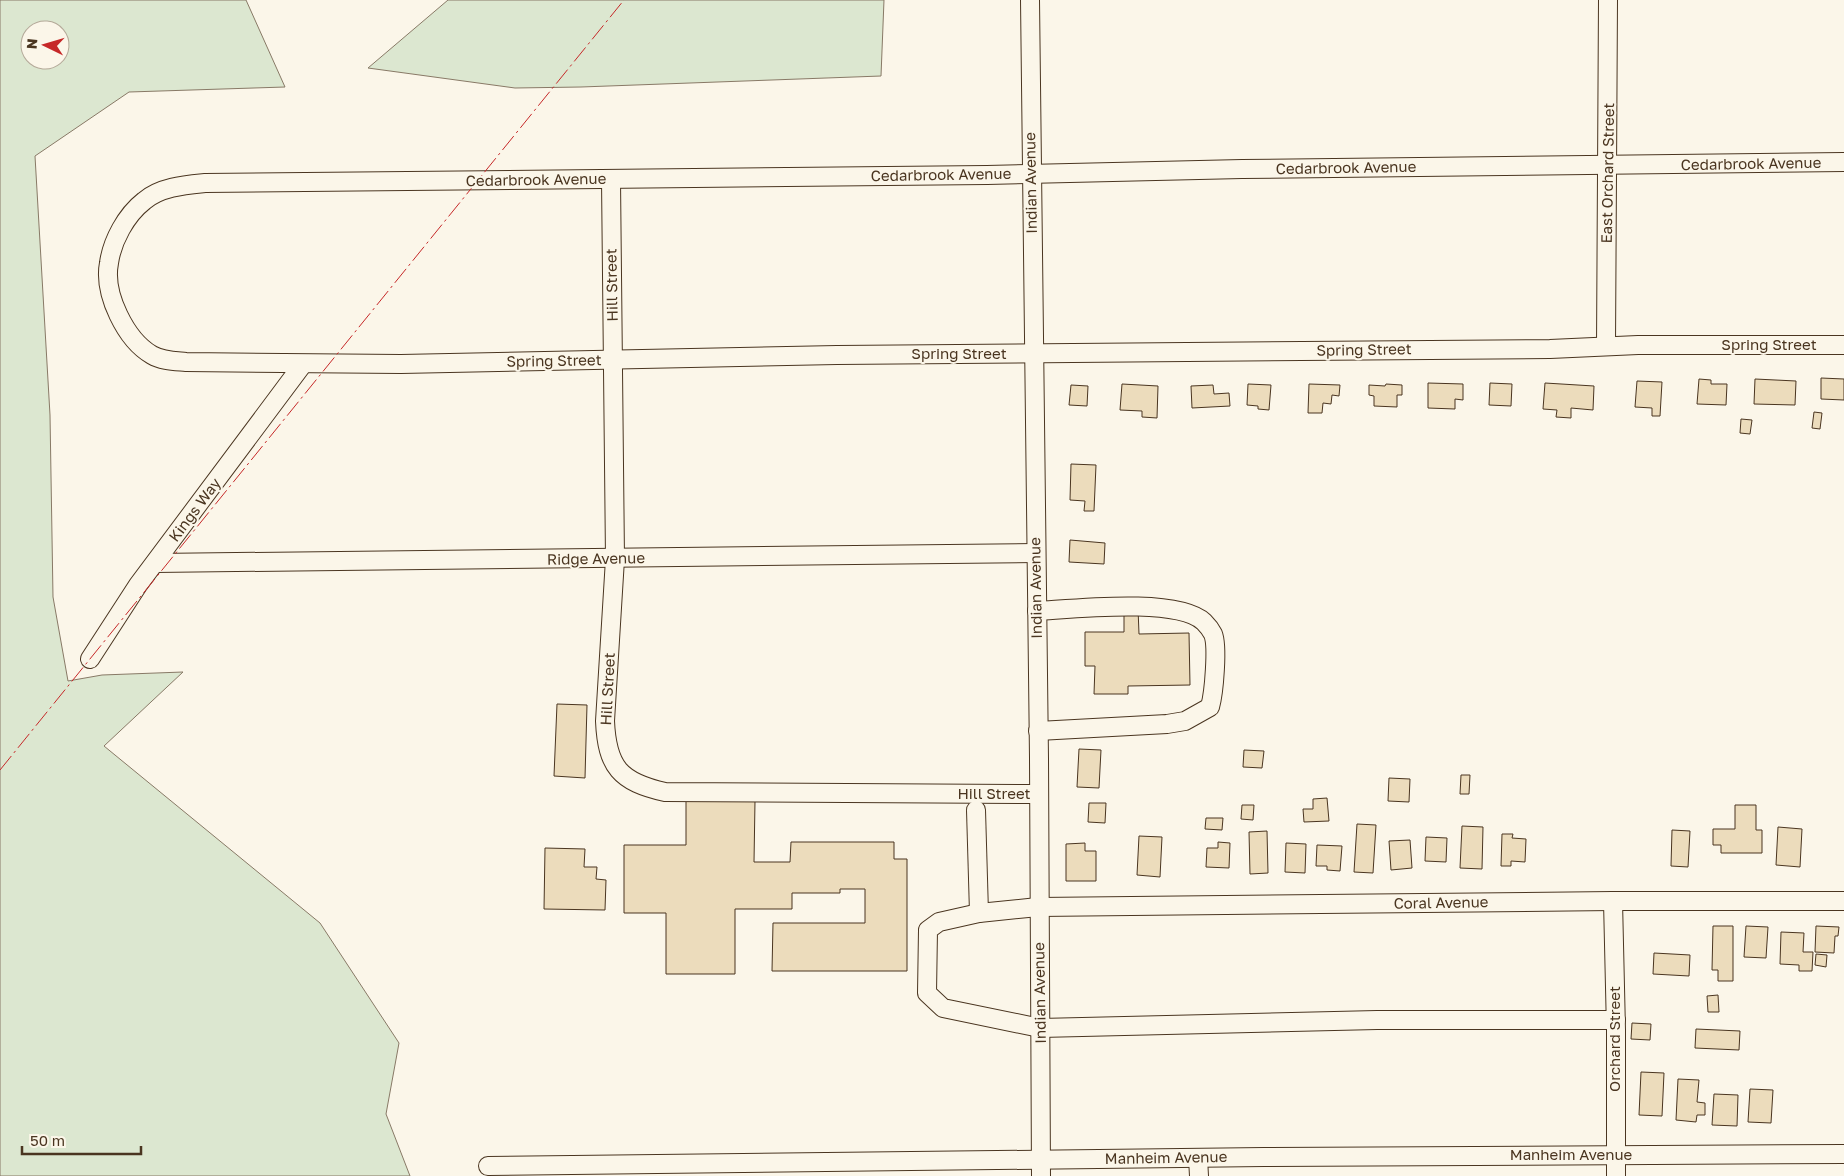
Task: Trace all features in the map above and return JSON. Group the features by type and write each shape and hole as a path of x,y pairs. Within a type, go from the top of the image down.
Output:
{"street":[{"name":"Indian Avenue","path":"1030,0 1039,794 1038,907 1041,1168"},
{"name":"East Orchard Street","path":"1606,346 1608,0"},
{"name":"Cedarbrook Avenue","path":"111,292 108,264 120,232 129,217 144,200 160,192 177,186 205,183 611,180 1242,169 1844,162"},
{"name":"Hill Street","path":"611,180 615,559 605,721 606,740 610,756 617,769 629,779 645,787 665,792 1039,794"},
{"name":"Spring Street","path":"111,292 126,330 138,344 153,356 186,362 401,364 1606,346 1844,345"},
{"name":"Kings Way","path":"90,659 138,585 303,364"},
{"name":"Ridge Avenue","path":"155,563 1036,554"},
{"path":"1037,611 1141,606 1188,613 1203,621 1213,635 1215,665 1213,696 1210,707 1185,721 1167,724 1038,731"},
{"path":"976,810 979,914"},
{"name":"Coral Avenue","path":"1040,1028 943,1008 927,993 928,930 939,922 979,914 1038,907 1613,901 1844,901"},
{"name":"Orchard Street","path":"1613,901 1616,1020 1616,1176"},
{"path":"1040,1028 1368,1021 1616,1020"},
{"name":"Manheim Avenue","path":"488,1166 1041,1168 1198,1158 1844,1154"},
{"path":"1198,1158 1198,1176"}],"green space":[{"path":"0,0 246,0 285,87 129,92 35,156 50,415 53,597 68,681 102,675 183,672 104,746 320,923 399,1043 386,1114 410,1176 0,1176"},
{"path":"448,0 884,0 881,76 515,88 368,68"}],"building":[{"path":"1821,378 1844,379 1844,400 1821,399"},
{"path":"1699,379 1711,380 1711,384 1727,384 1726,405 1697,404"},
{"path":"1755,379 1796,381 1795,405 1754,404"},
{"path":"1637,381 1662,382 1660,416 1652,416 1652,408 1635,407"},
{"path":"1428,383 1463,384 1463,400 1455,399 1455,409 1428,408"},
{"path":"1490,383 1512,384 1511,406 1489,405"},
{"path":"1545,383 1594,386 1593,410 1571,408 1571,418 1556,417 1557,410 1543,409"},
{"path":"1122,384 1158,386 1157,418 1142,417 1142,411 1120,410"},
{"path":"1248,384 1271,385 1269,410 1247,405"},
{"path":"1309,384 1340,385 1339,396 1332,395 1331,404 1323,403 1322,413 1308,413"},
{"path":"1386,384 1402,385 1402,395 1397,395 1397,407 1374,406 1374,396 1369,395 1369,385 1385,386"},
{"path":"1071,385 1088,386 1087,406 1069,405"},
{"path":"1213,385 1214,394 1229,393 1230,406 1192,408 1191,386"},
{"path":"1814,412 1822,413 1820,429 1812,428"},
{"path":"1741,419 1752,420 1750,434 1740,433"},
{"path":"1071,464 1096,465 1094,511 1084,511 1085,501 1070,500"},
{"path":"1070,540 1105,543 1104,564 1069,562"},
{"path":"1124,608 1138,608 1139,634 1189,633 1190,685 1128,686 1128,694 1094,694 1095,666 1085,666 1085,632 1124,632"},
{"path":"557,704 587,705 585,778 554,776"},
{"path":"1079,749 1101,750 1099,788 1077,787"},
{"path":"1244,750 1264,751 1262,768 1243,767"},
{"path":"1461,775 1470,775 1469,794 1460,794"},
{"path":"1389,778 1410,779 1409,802 1388,801"},
{"path":"1327,798 1329,821 1304,822 1303,809 1313,809 1313,799"},
{"path":"686,801 755,801 754,862 790,862 791,842 894,842 894,859 907,859 907,971 772,971 773,923 865,923 865,889 840,889 840,893 792,893 792,909 735,909 735,974 666,974 666,913 624,913 624,845 686,845"},
{"path":"1089,803 1106,803 1105,823 1088,822"},
{"path":"1242,805 1254,805 1253,820 1241,819"},
{"path":"1735,805 1756,805 1756,830 1762,830 1762,853 1721,853 1721,845 1713,845 1713,829 1735,829"},
{"path":"1206,818 1223,818 1222,830 1205,829"},
{"path":"1357,824 1376,825 1373,873 1354,872"},
{"path":"1462,826 1483,827 1482,869 1460,868"},
{"path":"1778,827 1802,829 1800,867 1776,865"},
{"path":"1672,830 1690,831 1688,867 1671,866"},
{"path":"1267,831 1268,873 1250,874 1249,832"},
{"path":"1502,834 1513,834 1512,838 1526,839 1525,862 1511,861 1511,866 1501,866"},
{"path":"1139,836 1162,837 1160,877 1137,875"},
{"path":"1426,837 1447,838 1446,862 1425,861"},
{"path":"1410,840 1412,868 1391,870 1389,841"},
{"path":"1218,842 1230,843 1229,868 1206,867 1207,848 1218,848"},
{"path":"1085,843 1085,851 1096,851 1096,881 1066,881 1066,844"},
{"path":"1286,843 1306,844 1305,873 1285,872"},
{"path":"1317,845 1342,846 1340,871 1327,870 1327,866 1316,866"},
{"path":"545,848 585,849 584,867 597,867 596,879 606,880 605,910 544,909"},
{"path":"1713,926 1733,926 1733,981 1718,981 1718,970 1712,970"},
{"path":"1746,926 1768,927 1766,958 1744,957"},
{"path":"1816,926 1839,927 1838,936 1835,936 1834,953 1815,952"},
{"path":"1781,932 1804,933 1803,952 1813,952 1812,971 1799,971 1799,965 1780,964"},
{"path":"1654,953 1690,955 1689,976 1653,974"},
{"path":"1816,954 1827,955 1826,967 1815,965"},
{"path":"1718,995 1719,1012 1708,1012 1707,996"},
{"path":"1632,1023 1651,1024 1650,1040 1631,1039"},
{"path":"1696,1029 1740,1031 1739,1050 1695,1048"},
{"path":"1641,1072 1664,1073 1662,1116 1639,1115"},
{"path":"1678,1079 1699,1080 1697,1102 1705,1103 1705,1115 1697,1115 1696,1122 1676,1120"},
{"path":"1750,1089 1773,1090 1771,1123 1748,1122"},
{"path":"1714,1094 1738,1095 1737,1126 1712,1125"}],"power":[{"path":"0,770 624,0"}]}
